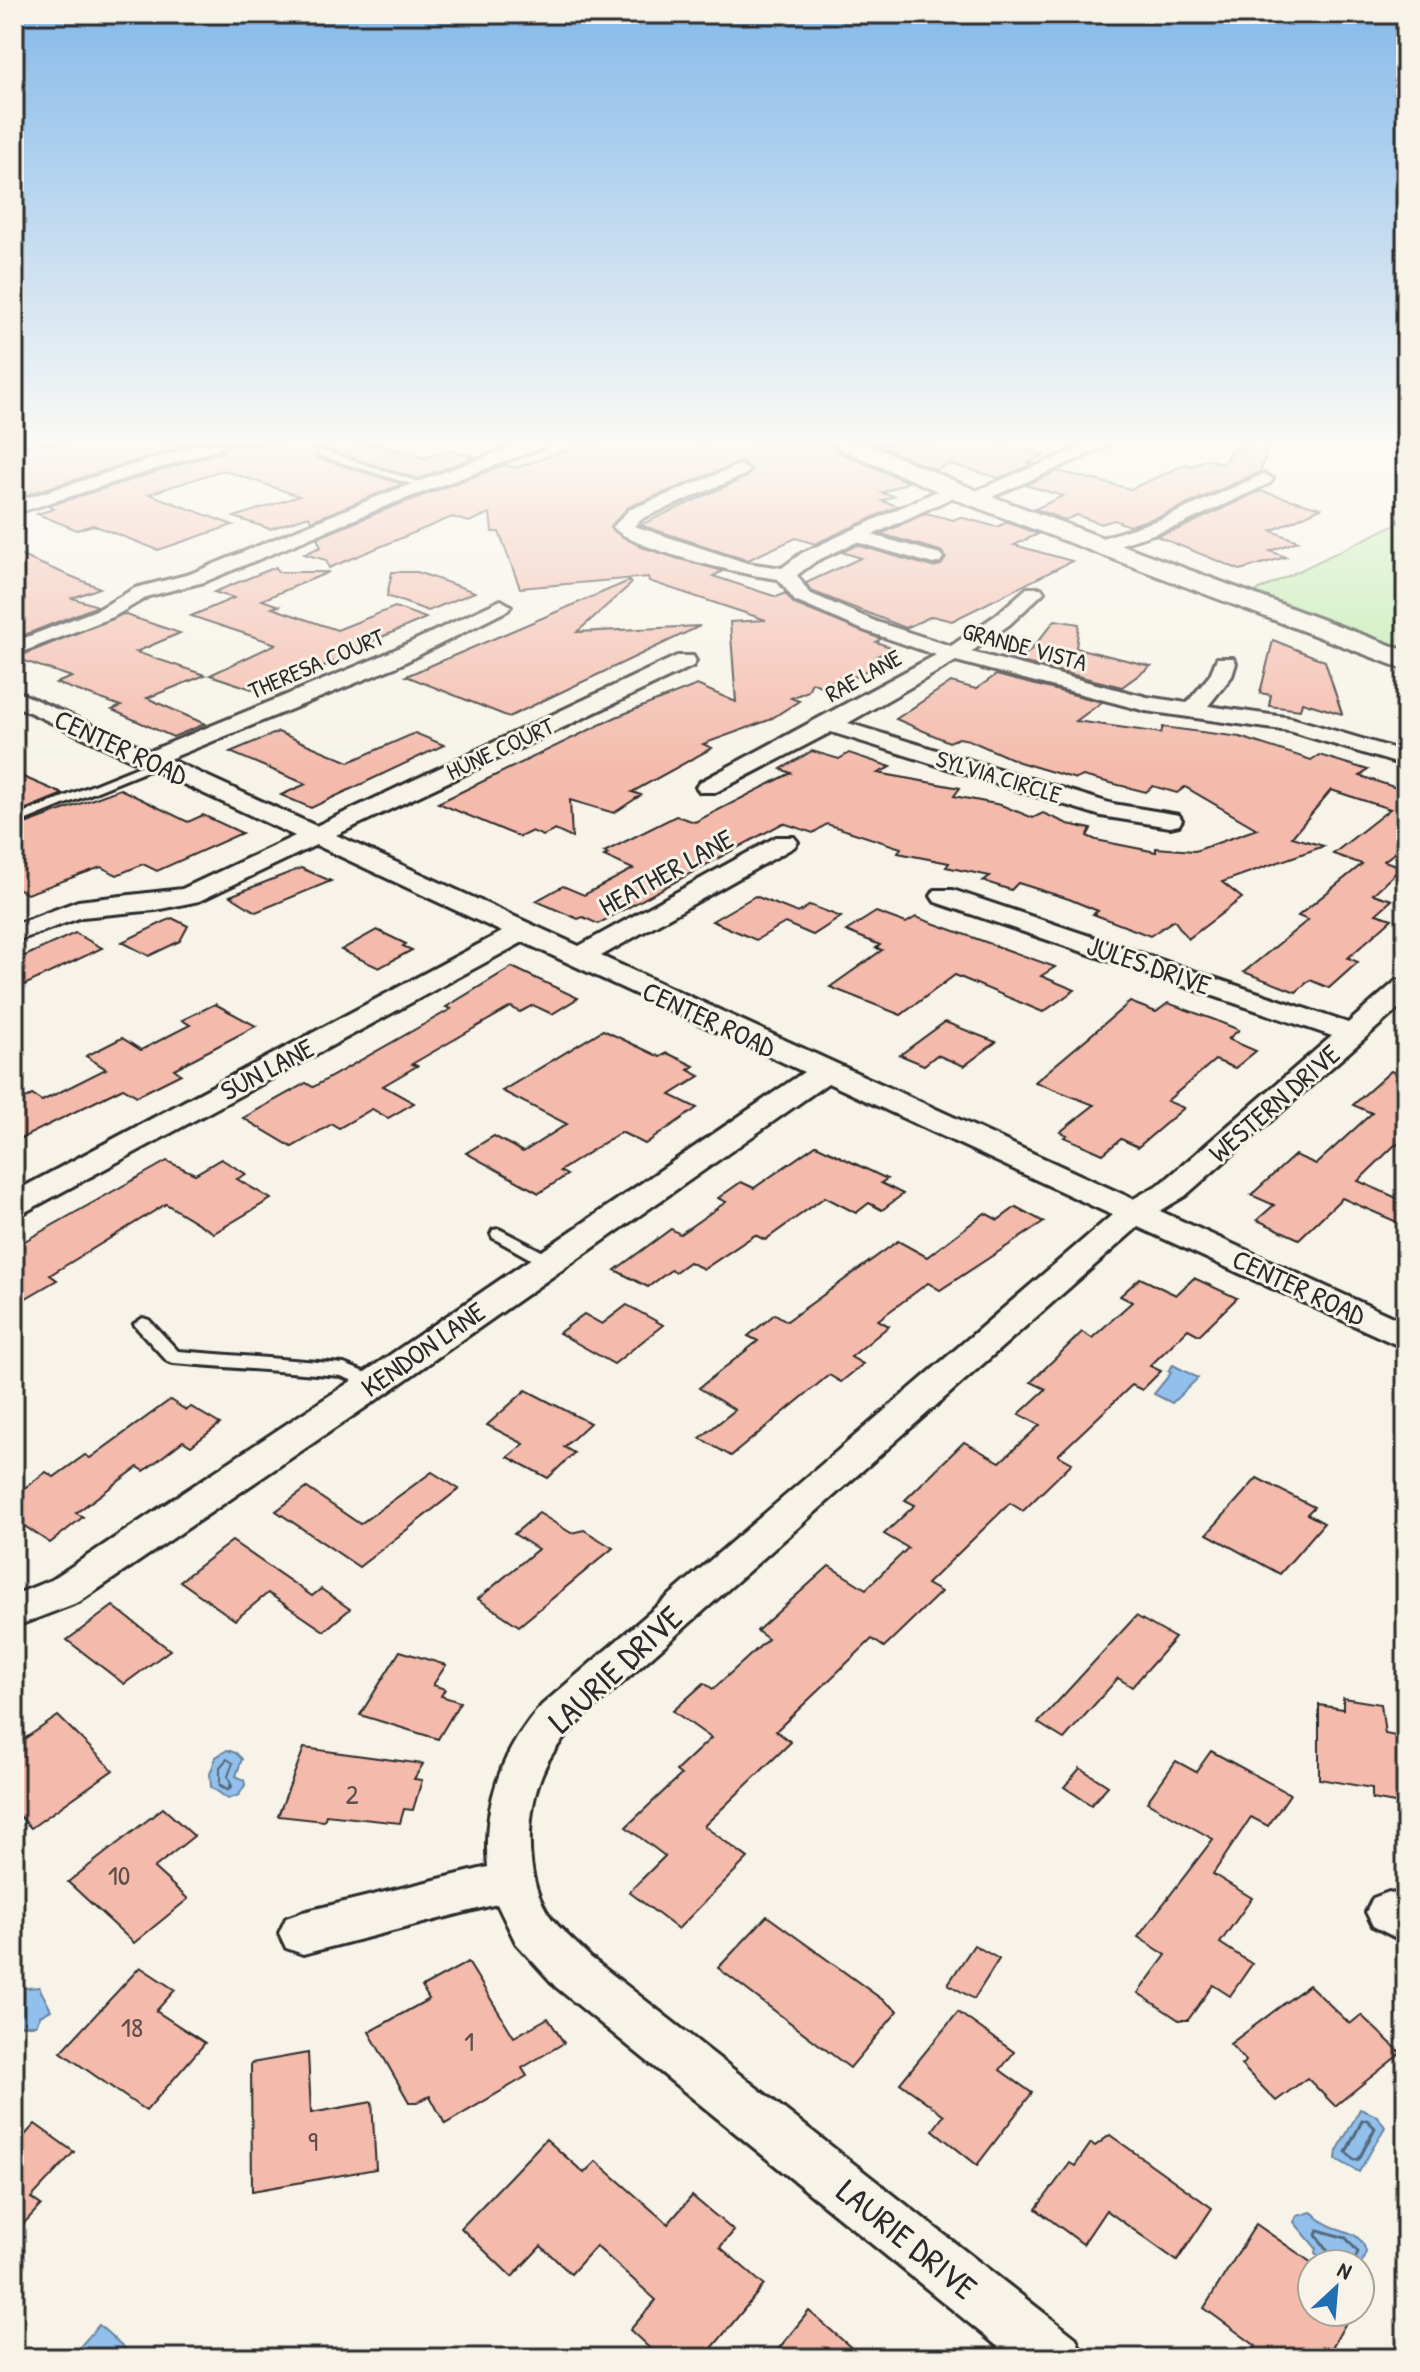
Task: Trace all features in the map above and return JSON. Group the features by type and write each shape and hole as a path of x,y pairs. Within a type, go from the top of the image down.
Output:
{"main road":[{"path":"1131,555 1406,661"}],"street":[{"path":"14,649 106,613 142,592 189,581 253,555"},
{"path":"699,555 745,569 786,574 814,555"},
{"path":"921,555 933,558"},
{"name":"GRANDE VISTA","path":"786,574 792,587 802,597 870,626 953,654 1104,695 1292,725 1406,759"},
{"name":"RAE LANE","path":"708,787 953,654 1016,611 1034,592"},
{"name":"THERESA COURT","path":"151,762 387,662 501,606"},
{"name":"HUNE COURT","path":"14,934 78,909 156,902 190,895 685,661"},
{"path":"1193,711 1221,676 1225,663"},
{"name":"CENTER ROAD","path":"14,697 1406,1337"},
{"name":"SYLVIA CIRCLE","path":"829,724 1110,811 1170,820"},
{"name":"HEATHER LANE","path":"578,958 785,842"},
{"name":"JULES DRIVE","path":"944,896 1353,1034"},
{"name":"SUN LANE","path":"14,1205 521,932"},
{"name":"WESTERN DRIVE","path":"1136,1211 1174,1189 1406,987"},
{"name":"KENDON LANE","path":"14,1612 65,1591 375,1383 824,1072"},
{"name":"LAURIE DRIVE","path":"1056,2358 573,1972 529,1924 511,1881 509,1819 524,1765 548,1726 1136,1211"},
{"path":"303,1933 511,1881"}],"lane":[{"path":"14,821 151,762"},
{"path":"499,1234 549,1262"},
{"path":"143,1324 173,1357 344,1370 375,1383"}],"green space":[{"path":"1332,555 1406,555 1406,649 1255,592"}],"water":[{"path":"1173,1365 1198,1378 1172,1403 1154,1394 1171,1373 1168,1371"},
{"path":"227,1750 242,1759 236,1776 244,1780 245,1785 239,1795 228,1799 211,1787 210,1774 216,1757"},
{"path":"39,1987 51,2010 40,2016 36,2025 14,2025 14,1989"},
{"path":"1360,2109 1377,2116 1385,2127 1359,2172 1336,2159 1337,2151"},
{"path":"1311,2212 1327,2224 1359,2238 1364,2248 1316,2248 1294,2222 1297,2216"},
{"path":"99,2325 136,2358 71,2357"}],"building":[{"path":"14,555 100,588 72,598 98,606 14,639"},
{"path":"307,555 361,555 329,568 326,560"},
{"path":"508,555 667,555 723,571 713,576 777,597 785,593 794,604 881,639 876,642 893,648 877,656 883,659 856,677 847,674 820,686 812,682 808,691 791,698 799,701 769,720 703,744 712,748 632,792 641,795 614,813 570,800 572,838 555,830 543,836 532,831 520,837 438,803 616,717 697,685 736,702 730,622 766,620 649,581 648,577 520,588"},
{"path":"732,555 760,555 748,560"},
{"path":"851,555 890,555 932,567 941,565 946,558 944,555 1049,555 1072,561 952,621 932,616 906,628 811,591 806,583 861,558"},
{"path":"1202,555 1286,557 1240,570"},
{"path":"276,567 278,572 329,572 262,600 279,606 272,608 337,630 395,607 426,618 361,646 365,647 267,694 210,675 276,644 191,616 234,598 214,592"},
{"path":"392,572 417,572 475,592 428,611 387,596"},
{"path":"629,581 631,584 577,632 700,626 509,717 406,676"},
{"path":"123,614 180,633 136,652 205,675 147,698 205,724 173,737 112,710 121,706 56,683 72,677 15,658"},
{"path":"1055,620 1079,624 1076,648 1151,666 1122,687 1017,661 1030,651"},
{"path":"1273,640 1325,661 1342,714 1302,702 1300,710 1269,706 1271,695 1260,693"},
{"path":"996,675 1102,702 1076,721 1161,733 1163,727 1240,737 1311,760 1319,755 1368,770 1360,776 1406,791 1406,844 1384,861 1402,867 1373,894 1392,900 1376,914 1392,919 1348,958 1358,962 1329,988 1310,980 1296,992 1244,972 1308,920 1298,916 1362,864 1333,854 1390,809 1331,790 1292,837 1324,846 1222,882 1242,898 1188,939 1174,920 1150,936 1093,914 1098,911 1069,899 1018,883 1011,890 983,881 990,876 946,867 949,863 898,853 901,848 827,824 813,833 783,823 598,924 536,901 563,886 584,895 633,869 604,856 608,854 604,852 676,816 695,822 791,773 781,769 812,751 839,759 849,753 891,767 878,773 960,788 954,796 1001,805 1033,818 1043,813 1068,824 1091,829 1087,836 1096,840 1156,852 1156,848 1195,851 1257,829 1185,787 1177,793 1153,786 1146,792 1083,776 1076,779 1019,762 969,740 959,738 949,742 896,719 951,682 976,689"},
{"path":"278,732 349,762 415,733 444,745 311,808 281,795 306,784 230,752"},
{"path":"14,773 63,794 14,814"},
{"path":"120,789 188,822 203,815 242,833 157,871 143,864 117,875 101,867 27,894 14,886 14,828"},
{"path":"301,868 331,881 256,912 230,896"},
{"path":"755,896 798,913 810,905 841,917 813,935 785,923 756,940 712,921"},
{"path":"876,912 906,923 916,917 1055,967 1041,976 1075,990 1043,1012 955,975 901,1015 830,987 882,950 876,948 880,945 846,931"},
{"path":"172,918 188,926 180,941 149,956 122,942"},
{"path":"377,930 412,950 379,968 341,950"},
{"path":"75,933 102,948 14,990 14,961"},
{"path":"512,967 578,998 552,1014 533,1005 520,1012 511,1007 412,1064 417,1066 383,1086 414,1103 388,1118 372,1109 339,1128 332,1124 292,1147 243,1118 306,1083 313,1087 451,1009 446,1007"},
{"path":"1130,1002 1156,1012 1168,1003 1215,1020 1239,1030 1228,1039 1256,1051 1235,1068 1215,1060 1167,1101 1184,1108 1138,1147 1121,1139 1103,1154 1064,1137 1067,1135 1060,1132 1094,1105 1035,1082"},
{"path":"215,1004 256,1026 174,1069 181,1074 137,1096 123,1088 14,1142 14,1104 32,1095 42,1101 106,1069 86,1056 122,1038 141,1050 190,1025 182,1020"},
{"path":"945,1022 996,1042 964,1066 937,1055 924,1065 900,1055"},
{"path":"603,1030 660,1057 667,1053 694,1066 688,1070 700,1076 670,1095 697,1108 645,1144 621,1132 560,1171 567,1175 539,1193 466,1153 494,1136 523,1152 567,1124 502,1091"},
{"path":"1391,1071 1406,1077 1406,1148 1396,1144 1358,1181 1406,1202 1406,1226 1342,1198 1299,1239 1257,1220 1274,1205 1251,1195 1295,1155 1316,1164 1372,1113 1353,1105"},
{"path":"816,1145 887,1179 881,1183 903,1194 882,1210 869,1203 856,1213 825,1197 765,1240 755,1235 704,1269 689,1262 675,1272 671,1270 648,1287 615,1270 671,1229 680,1234 726,1202 718,1198 741,1182 754,1188"},
{"path":"221,1159 246,1174 237,1179 271,1199 214,1233 166,1204 50,1275 57,1280 14,1305 14,1247 167,1161 195,1174"},
{"path":"1016,1207 1044,1222 940,1290 928,1283 878,1320 889,1326 851,1357 863,1364 841,1382 829,1375 731,1456 700,1438 735,1410 699,1388 758,1341 748,1336 775,1314 787,1321 898,1241 927,1257 985,1213 998,1220"},
{"path":"1140,1278 1176,1295 1194,1278 1237,1298 1199,1335 1188,1329 1150,1366 1161,1371 1142,1390 1132,1385 1058,1455 1072,1463 1023,1511 1010,1503 927,1584 941,1592 884,1647 872,1639 776,1731 791,1742 704,1826 748,1858 678,1929 629,1892 665,1856 626,1827 681,1775 676,1771 711,1738 673,1711 704,1683 713,1689 768,1639 757,1631 829,1566 866,1589 908,1548 884,1534 915,1505 905,1500 964,1442 1000,1462 1040,1425 1019,1414 1046,1389 1031,1382 1082,1332 1092,1338 1132,1302 1120,1296"},
{"path":"627,1305 663,1325 614,1364 559,1333 584,1314 602,1324"},
{"path":"526,1390 590,1423 564,1447 574,1453 548,1478 508,1457 524,1444 487,1425"},
{"path":"170,1400 186,1410 191,1407 220,1424 191,1446 183,1441 144,1471 138,1467 76,1513 83,1517 50,1543 14,1519 14,1496 46,1472 54,1477 85,1455 90,1458"},
{"path":"432,1472 459,1489 359,1567 276,1511 307,1488 360,1524"},
{"path":"1257,1478 1314,1507 1307,1514 1324,1523 1280,1574 1207,1534"},
{"path":"539,1513 571,1533 584,1530 613,1548 519,1626 478,1599 538,1549 514,1534"},
{"path":"232,1541 312,1596 321,1589 350,1609 324,1631 268,1593 235,1620 180,1581"},
{"path":"113,1606 170,1650 124,1684 67,1640"},
{"path":"1136,1616 1175,1638 1132,1687 1118,1678 1064,1739 1038,1723"},
{"path":"400,1651 446,1665 433,1685 445,1689 441,1696 460,1702 438,1739 360,1715"},
{"path":"1343,1698 1381,1704 1385,1734 1406,1738 1406,1805 1372,1799 1372,1788 1319,1779 1319,1705 1343,1709"},
{"path":"58,1716 113,1770 31,1828 14,1810 14,1746"},
{"path":"304,1748 423,1764 414,1779 422,1780 413,1810 404,1809 400,1823 326,1815 324,1821 278,1816"},
{"path":"1211,1751 1290,1794 1268,1826 1251,1817 1213,1874 1252,1898 1220,1943 1252,1964 1230,1996 1213,1985 1188,2020 1179,2020 1138,1993 1166,1955 1138,1937 1213,1839 1147,1802 1176,1761 1196,1772"},
{"path":"1080,1768 1108,1786 1091,1805 1064,1787"},
{"path":"163,1808 194,1836 154,1868 188,1899 134,1943 68,1882"},
{"path":"767,1916 898,2011 850,2068 718,1968"},
{"path":"974,1945 999,1959 974,1999 948,1984"},
{"path":"468,1962 514,2037 548,2018 564,2043 522,2068 527,2076 445,2124 430,2096 418,2102 409,2102 369,2032 429,1999 422,1987"},
{"path":"140,1967 175,1990 156,2011 205,2043 146,2111 61,2052"},
{"path":"1309,1985 1350,2024 1361,2015 1401,2053 1335,2106 1307,2078 1276,2101 1241,2065 1246,2061 1230,2044"},
{"path":"958,2012 1014,2052 1000,2070 1032,2093 977,2165 933,2130 944,2115 900,2083"},
{"path":"308,2053 311,2113 372,2102 376,2169 252,2191 251,2063"},
{"path":"35,2124 74,2152 31,2198 41,2205 14,2234 14,2147"},
{"path":"1110,2135 1212,2208 1177,2261 1106,2210 1083,2244 1036,2209 1070,2163 1075,2166 1091,2143 1095,2146"},
{"path":"546,2139 584,2173 596,2161 668,2224 692,2196 734,2231 720,2247 764,2285 704,2358 660,2358 630,2330 656,2300 596,2246 571,2274 541,2246 512,2277 461,2228"},
{"path":"1256,2224 1296,2252 1296,2328 1343,2328 1326,2358 1250,2358 1256,2346 1204,2308"},
{"path":"809,2311 863,2358 771,2358"}]}
